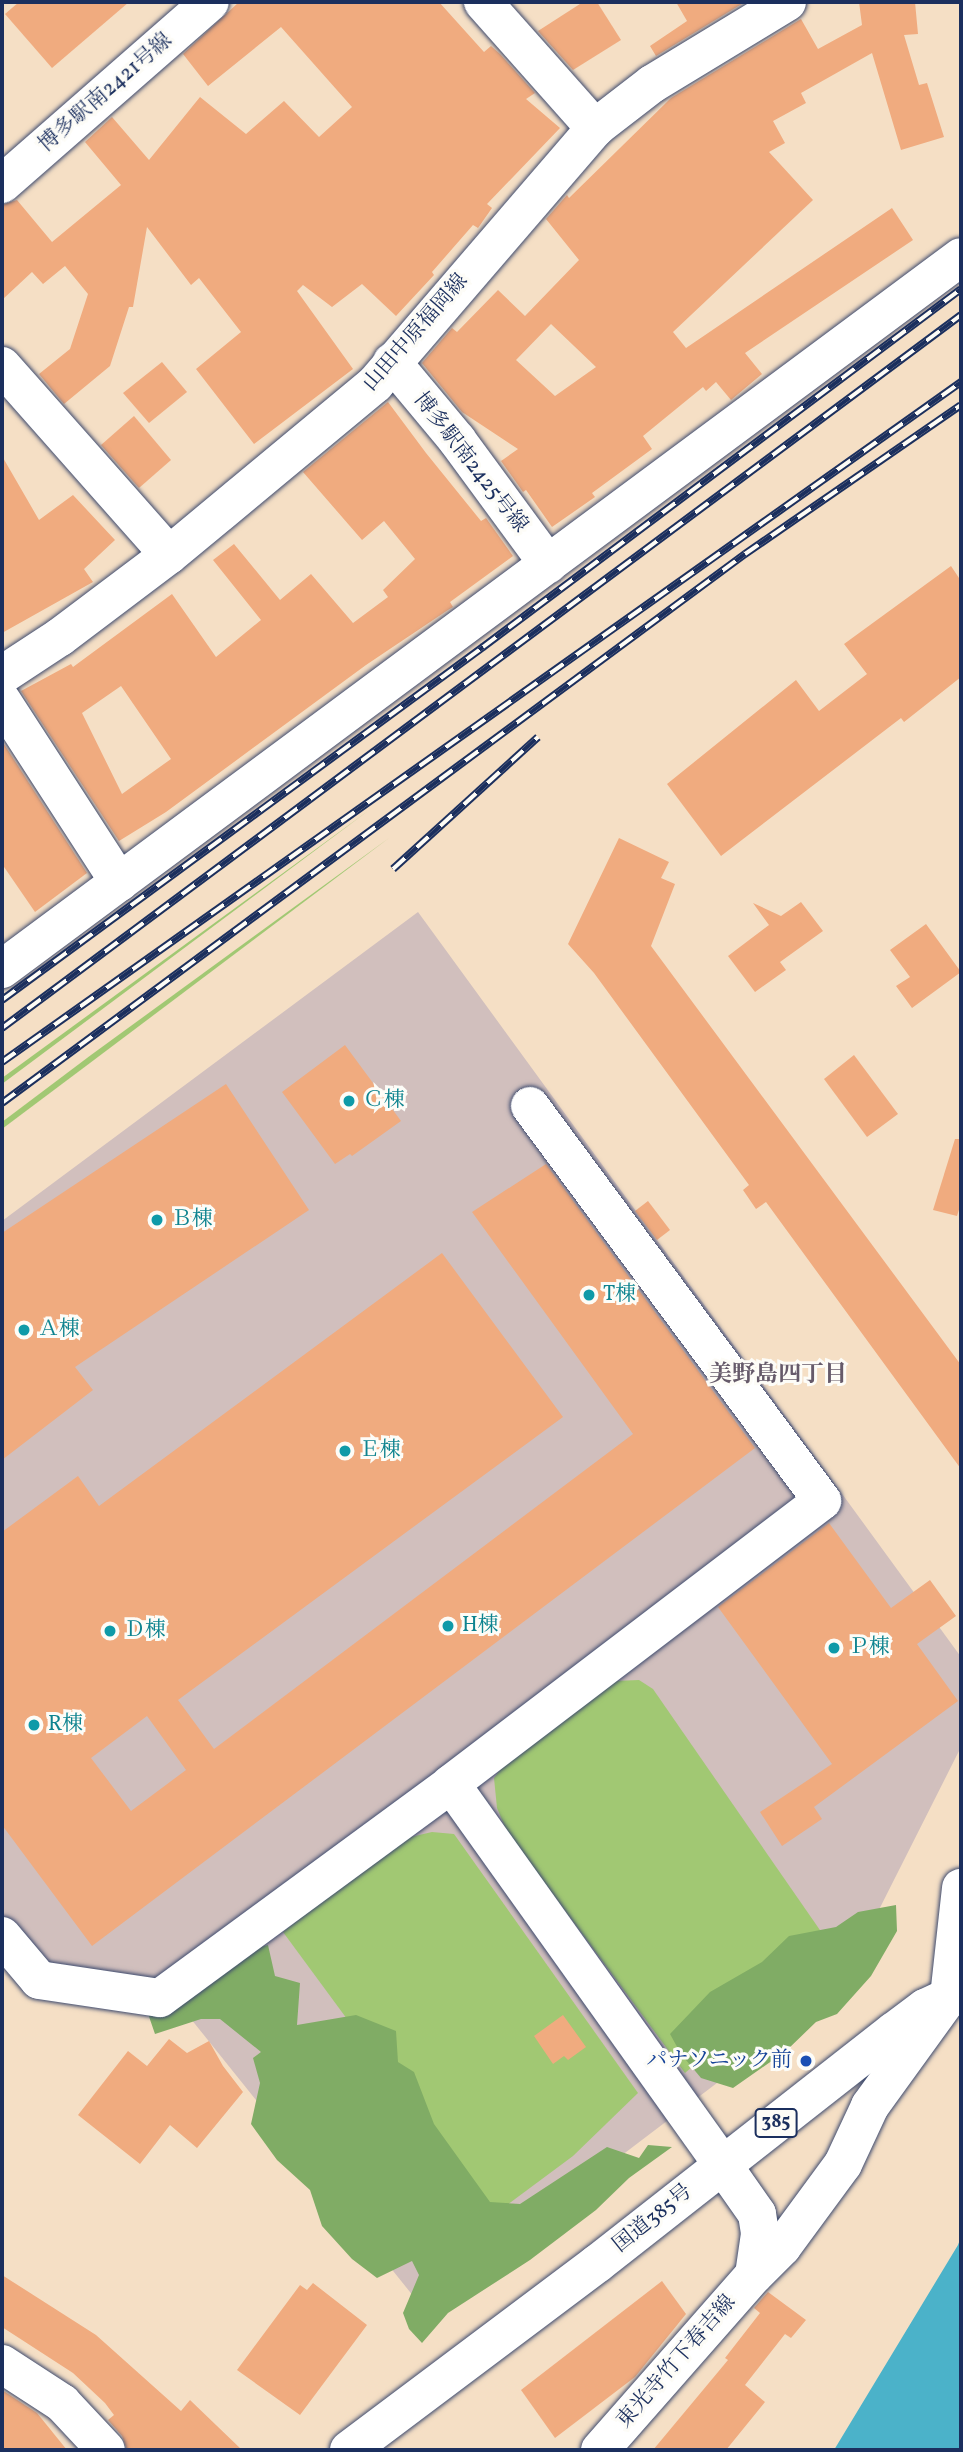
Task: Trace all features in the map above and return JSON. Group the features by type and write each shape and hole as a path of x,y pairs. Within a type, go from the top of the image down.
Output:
{"main road":[{"name":"博多駅南2421号線","path":"2,184 210,2"},
{"path":"483,2 595,128"},
{"name":"山田中原福岡線","path":"2,675 60,638 169,555 375,384 391,362 595,128 652,84 787,2"},
{"path":"2,969 961,257"},
{"name":"博多駅南2425号線","path":"391,362 457,440 548,565"},
{"path":"2,366 169,555"},
{"path":"2,701 119,882"},
{"path":"2,1936 39,1980 160,1998 451,1784 822,1501 530,1106"},
{"path":"451,1784 757,2214 760,2234 754,2274"},
{"path":"955,1997 961,1888"},
{"name":"国道385号","path":"349,2450 598,2263 925,2008 955,1997"},
{"name":"東光寺竹下春吉線","path":"600,2450 754,2274 782,2247 843,2164 870,2106 955,1997"},
{"path":"2,2364 62,2403 106,2450"}],"shaded area":[{"path":"418,912 961,1657 961,1747 838,1991 422,2307 191,2019 18,1955 2,1966 2,1221"}],"green space":[{"path":"368,811 2,1084 2,1078"},
{"path":"389,838 2,1129 2,1122 91,1055"},
{"path":"639,1680 653,1689 831,1946 685,2073 507,1832 497,1808 494,1778 509,1758 615,1681"},
{"path":"432,1832 454,1834 638,2093 573,2156 492,2216 283,1932 398,1840"},
{"path":"896,1905 897,1931 871,1976 837,2014 816,2022 786,2051 733,2088 701,2078 681,2054 670,2034 710,1992 762,1962 789,1936 836,1927 858,1912"},
{"path":"268,1945 275,1976 300,1983 297,2025 356,2015 396,2031 398,2062 414,2072 434,2124 490,2202 520,2204 607,2147 639,2158 648,2145 672,2147 629,2178 596,2210 530,2260 448,2313 422,2343 409,2329 403,2313 419,2275 412,2261 377,2278 352,2259 322,2226 310,2190 277,2160 251,2124 260,2083 253,2058 261,2052 220,2019 201,2019 155,2034 145,2005 246,1951"}],"water":[{"path":"961,2237 961,2450 834,2450 958,2245"}],"building":[{"path":"19,2 129,2 52,68 5,14"},
{"path":"239,2 439,2 484,52 491,46 500,54 535,93 526,99 560,128 487,204 492,208 478,228 473,225 432,272 434,275 396,316 362,284 332,307 303,285 297,291 353,369 254,444 196,369 241,332 199,278 191,285 147,227 133,307 129,307 110,366 64,404 39,374 70,349 88,294 65,266 43,284 32,272 2,300 2,205 17,200 52,242 121,185 85,142 112,117 149,160 200,97 246,134 284,101 319,137 352,107 281,27 208,86 183,54"},
{"path":"583,2 597,2 621,40 573,70 538,31"},
{"path":"676,2 745,2 656,56 650,46 687,21"},
{"path":"859,2 915,2 918,34 904,35 919,85 927,83 944,137 901,150 872,53 801,93 806,103 773,121 785,143 769,152 813,200 673,332 686,348 892,208 913,240 745,353 762,374 731,400 716,382 706,391 703,387 643,436 652,449 592,493 595,497 552,527 501,461 518,449 462,412 422,363 452,328 457,332 498,290 525,316 579,260 546,219 567,195 569,198 671,98 801,19 818,49 862,25","holes":["551,324 596,367 555,396 516,360"]},
{"path":"162,362 187,392 149,423 123,393"},
{"path":"388,402 481,521 486,518 513,556 450,602 453,607 366,665 166,812 119,841 21,691 71,664 73,667 172,594 216,657 261,620 213,560 234,544 280,600 311,574 353,623 388,597 383,590 415,559 384,521 362,540 303,472","holes":["121,686 171,759 122,794 82,713"]},
{"path":"134,416 171,460 139,488 101,445"},
{"path":"2,456 39,520 73,495 115,540 84,569 93,582 2,633"},
{"path":"951,566 961,581 961,677 904,722 901,718 721,856 667,784 796,680 819,711 867,674 844,644"},
{"path":"2,741 87,873 35,912 2,864"},
{"path":"619,838 669,862 661,878 675,884 651,946 961,1365 961,1469 766,1202 756,1209 743,1190 749,1185 594,973 568,944"},
{"path":"801,902 823,931 780,962 786,970 755,992 728,956 769,925 753,903 781,916"},
{"path":"926,924 961,972 912,1008 896,986 910,977 890,950"},
{"name":"Ｃ棟","path":"345,1045 401,1121 352,1156 350,1154 335,1164 282,1092"},
{"path":"854,1055 898,1114 867,1137 824,1079"},
{"name":"Ｂ棟","path":"226,1084 309,1210 75,1367 93,1390 2,1460 2,1233"},
{"path":"955,1139 961,1139 961,1203 957,1216 933,1210"},
{"path":"546,1164 755,1448 92,1946 2,1825 2,1532 78,1476 99,1506 442,1253 563,1417 178,1700 214,1749 633,1434 472,1212","holes":["147,1716 186,1770 131,1811 91,1758"]},
{"path":"648,1201 670,1230 657,1240 635,1211"},
{"name":"Ｐ棟","path":"829,1523 891,1608 930,1580 956,1616 917,1644 958,1701 814,1807 822,1819 782,1846 760,1812 832,1764 718,1607"},
{"path":"563,2015 586,2047 568,2060 564,2056 553,2064 534,2036"},
{"path":"169,2039 187,2053 209,2041 223,2066 243,2092 197,2148 170,2125 140,2164 78,2115 128,2051 147,2066"},
{"path":"2,2275 96,2335 181,2411 190,2400 242,2450 127,2450 122,2436 108,2420 114,2415 105,2403 73,2373 2,2327"},
{"path":"662,2281 686,2314 635,2377 555,2438 521,2390"},
{"path":"313,2283 367,2325 300,2415 237,2370 300,2285 307,2290"},
{"path":"768,2292 806,2320 791,2338 785,2334 745,2385 765,2402 726,2450 653,2450 728,2360 725,2358 760,2313 754,2308"},
{"path":"2,2390 37,2413 67,2450 2,2450"}],"railway":[{"path":"2,1000 483,647 961,289"},
{"path":"2,1028 961,315"},
{"path":"2,1062 961,382"},
{"path":"2,1103 745,554 961,405"},
{"path":"393,869 538,737"}],"place":[{"name":"Ｃ棟","path":"349,1101"},
{"name":"Ｂ棟","path":"157,1220"},
{"name":"T棟","path":"589,1295"},
{"name":"Ａ棟","path":"24,1330"},
{"name":"Ｅ棟","path":"345,1451"},
{"name":"H棟","path":"448,1626"},
{"name":"Ｄ棟","path":"110,1631"},
{"name":"Ｐ棟","path":"834,1648"},
{"name":"R棟","path":"34,1725"},
{"name":"パナソニック前","path":"806,2061"}],"district":[{"name":"美野島四丁目","path":"778,1375"}]}
